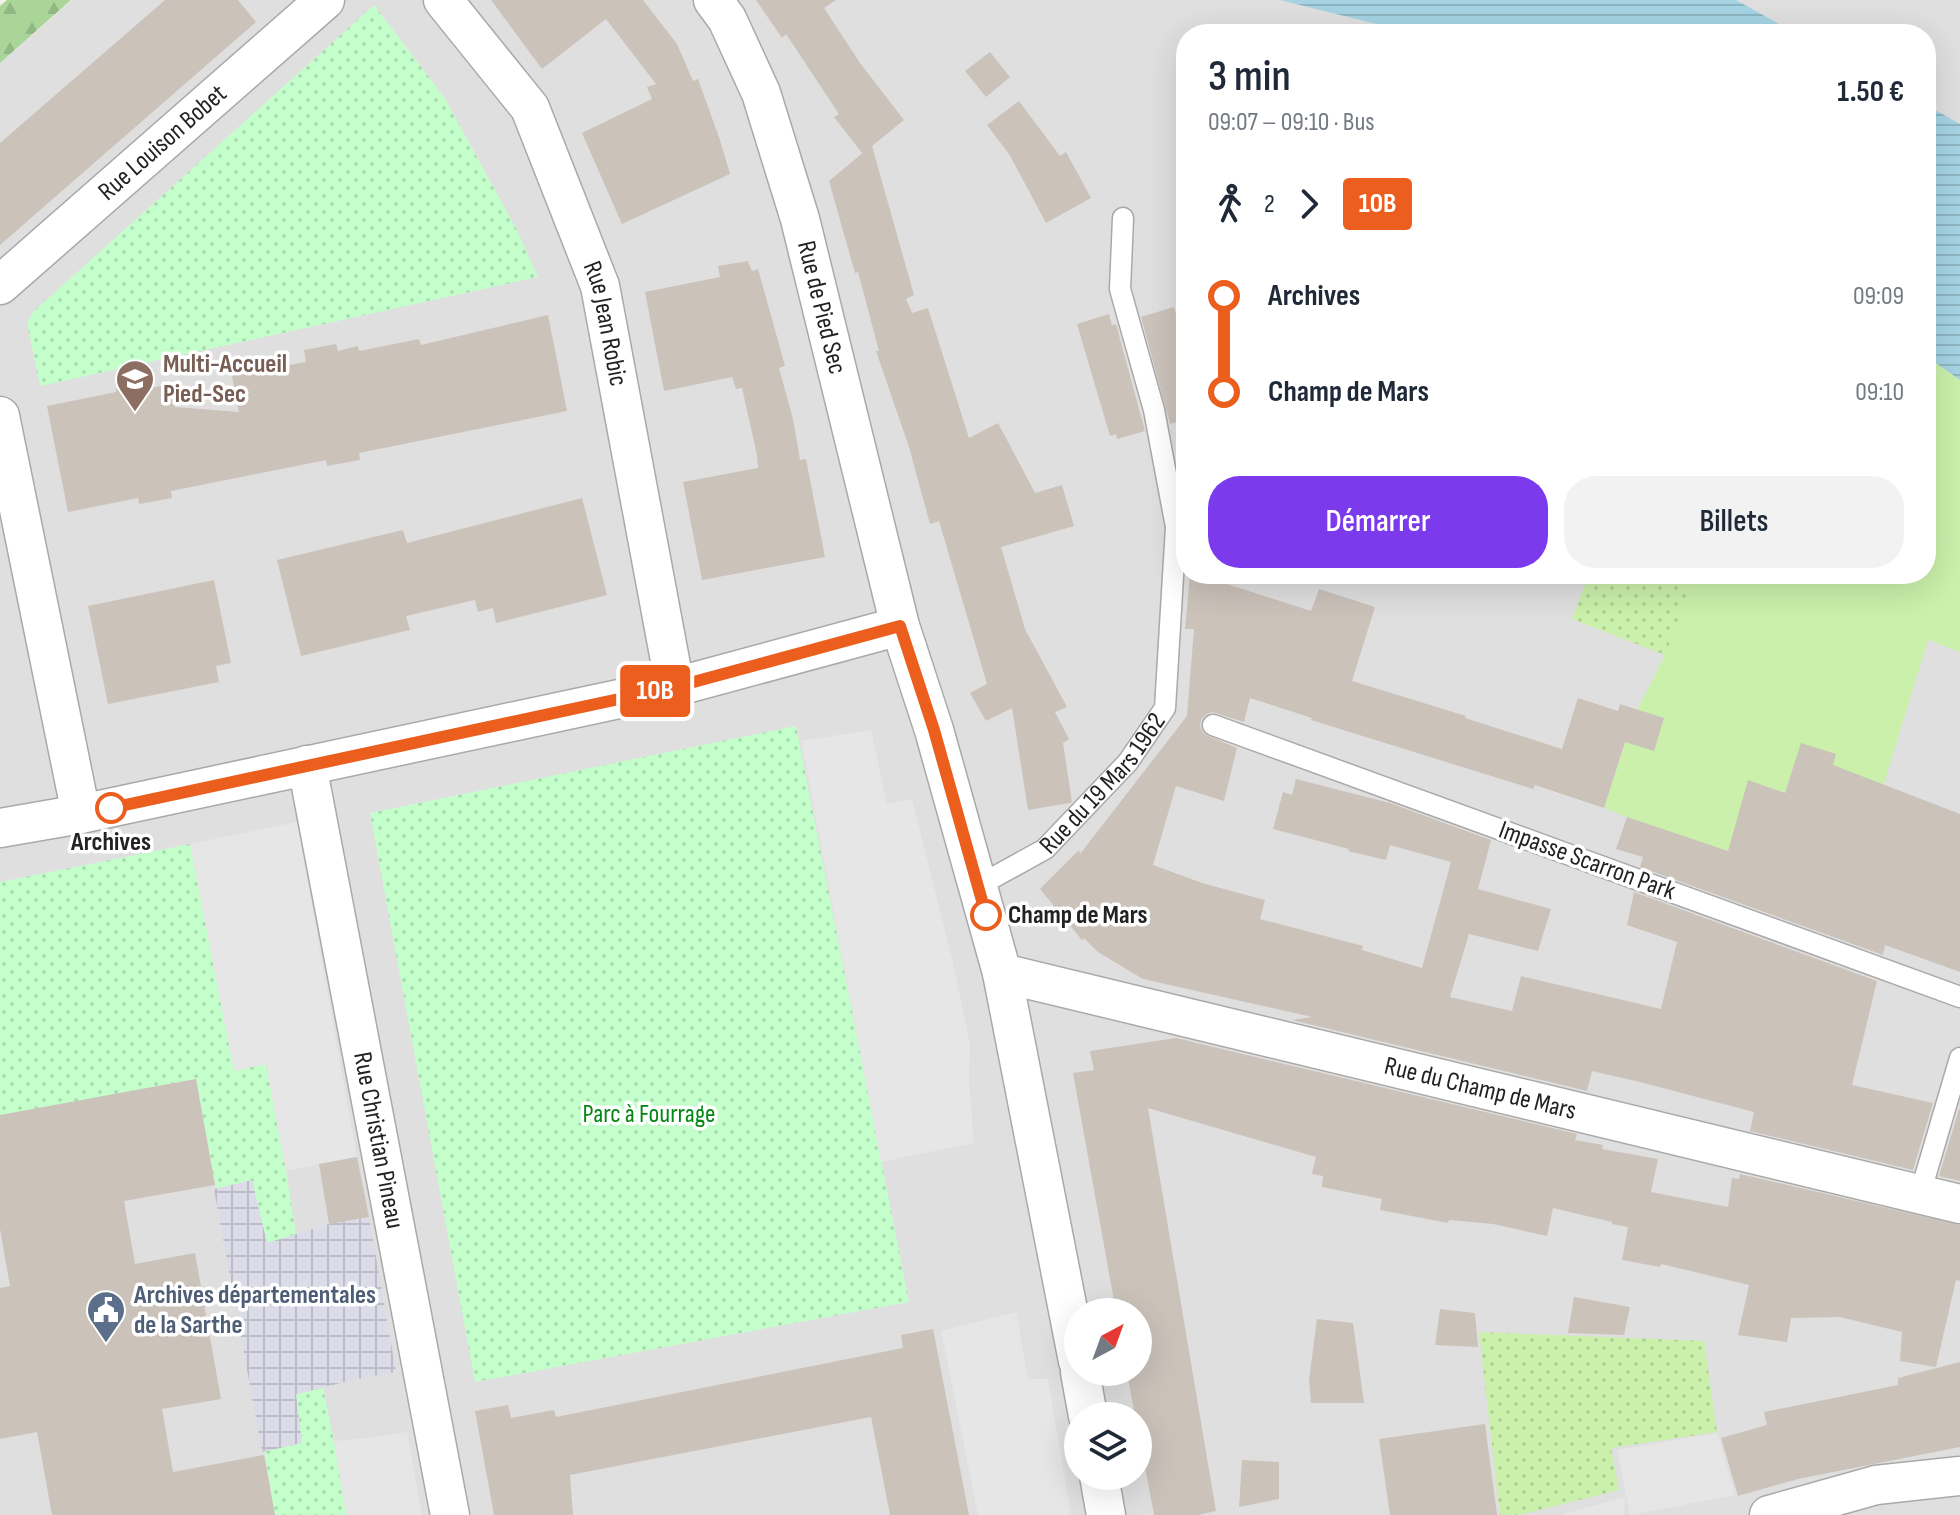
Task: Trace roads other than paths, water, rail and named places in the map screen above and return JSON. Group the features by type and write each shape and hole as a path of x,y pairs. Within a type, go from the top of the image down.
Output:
{"street":[{"name":"Rue Louison Bobet","path":"0,285 325,0"},
{"name":"Rue Jean Robic","path":"443,0 530,108 600,286 675,687"},
{"name":"Rue de Pied Sec","path":"713,0 727,19 761,93 800,219 900,626"},
{"path":"0,416 81,814"},
{"path":"0,828 81,814 675,687 900,626 934,730 1002,973 1066,1298"},
{"name":"Rue Christian Pineau","path":"307,765 450,1515"},
{"name":"Rue du Champ de Mars","path":"1002,973 1960,1204"},
{"path":"1769,1515 1876,1485 1960,1476"},
{"path":"1102,1490 1106,1515"}],"lane":[{"name":"Rue du 19 Mars 1962","path":"978,886 1045,849 1128,762 1165,708 1176,527 1154,410 1120,289 1123,218"},
{"name":"Impasse Scarron Park","path":"1213,725 1960,997"},
{"path":"1920,1194 1960,1058"}],"water":[{"path":"1280,0 1736,0 1779,24 1376,24"},
{"path":"1936,111 1960,124 1960,380 1936,363"}],"place":[{"name":"Multi-Accueil Pied-Sec","path":"135,413"},
{"name":"Archives","path":"111,808"},
{"name":"Champ de Mars","path":"986,915"},
{"name":"Archives départementales de la Sarthe","path":"106,1344"}],"park label":[{"name":"Parc à Fourrage","path":"649,1114"}]}
